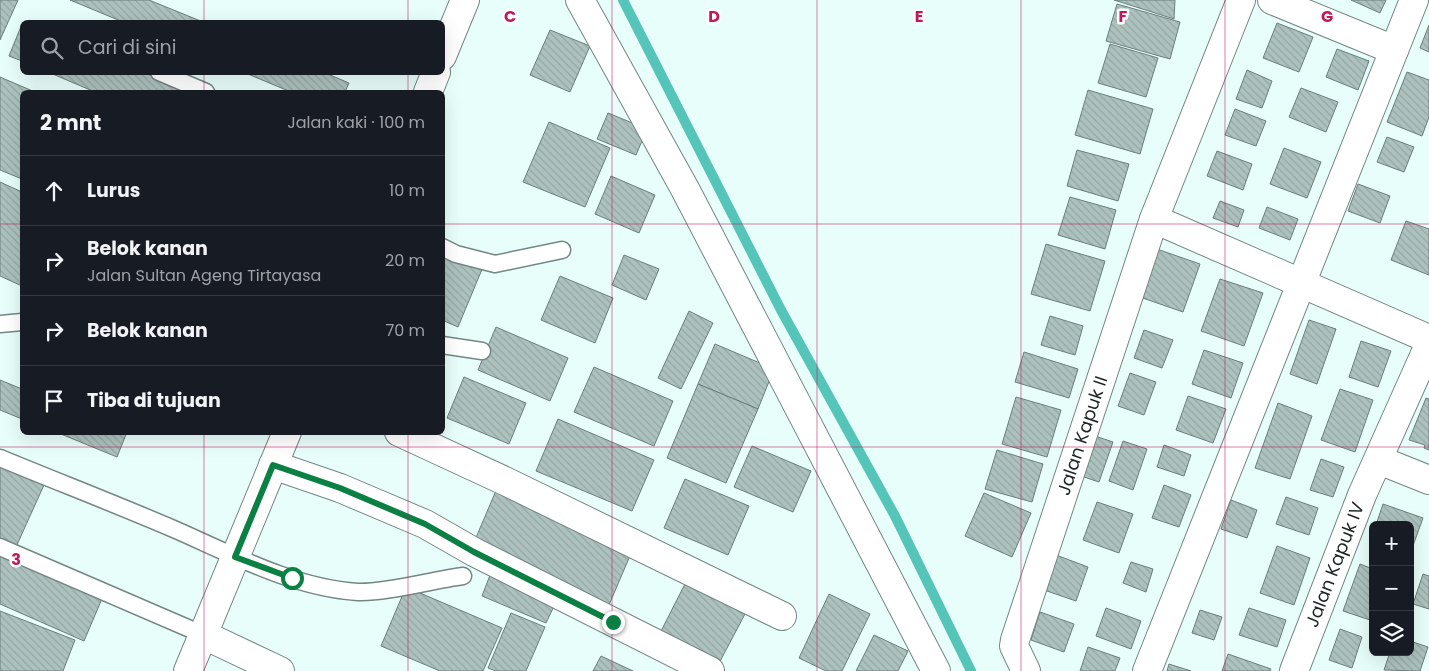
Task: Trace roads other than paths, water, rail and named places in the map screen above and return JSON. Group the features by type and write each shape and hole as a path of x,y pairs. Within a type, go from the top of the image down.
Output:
{"street":[{"path":"445,49 465,0"},
{"name":"Jalan Kapuk II","path":"1021,662 1014,646 1015,640 1154,220 1240,0"},
{"path":"1272,0 1394,50"},
{"path":"1147,671 1414,0"},
{"path":"582,3 685,188 936,671"},
{"path":"429,90 435,75"},
{"path":"1154,220 1302,282 1429,339"},
{"name":"Jalan Kapuk IV","path":"1294,671 1378,460 1429,345"},
{"path":"188,671 286,435"},
{"path":"405,435 534,495 782,616"},
{"path":"1378,460 1429,480"},
{"path":"273,465 340,488 425,524 474,552 710,671"},
{"path":"204,635 274,667"}],"lane":[{"path":"166,75 201,90"},
{"path":"445,248 456,254 495,264 562,250"},
{"path":"0,324 20,322"},
{"path":"445,345 482,351"},
{"path":"0,458 235,557 292,578 337,590 360,592 463,576"},
{"path":"0,547 204,635"}],"waterway":[{"path":"623,0 781,310 895,516 971,671"}]}
